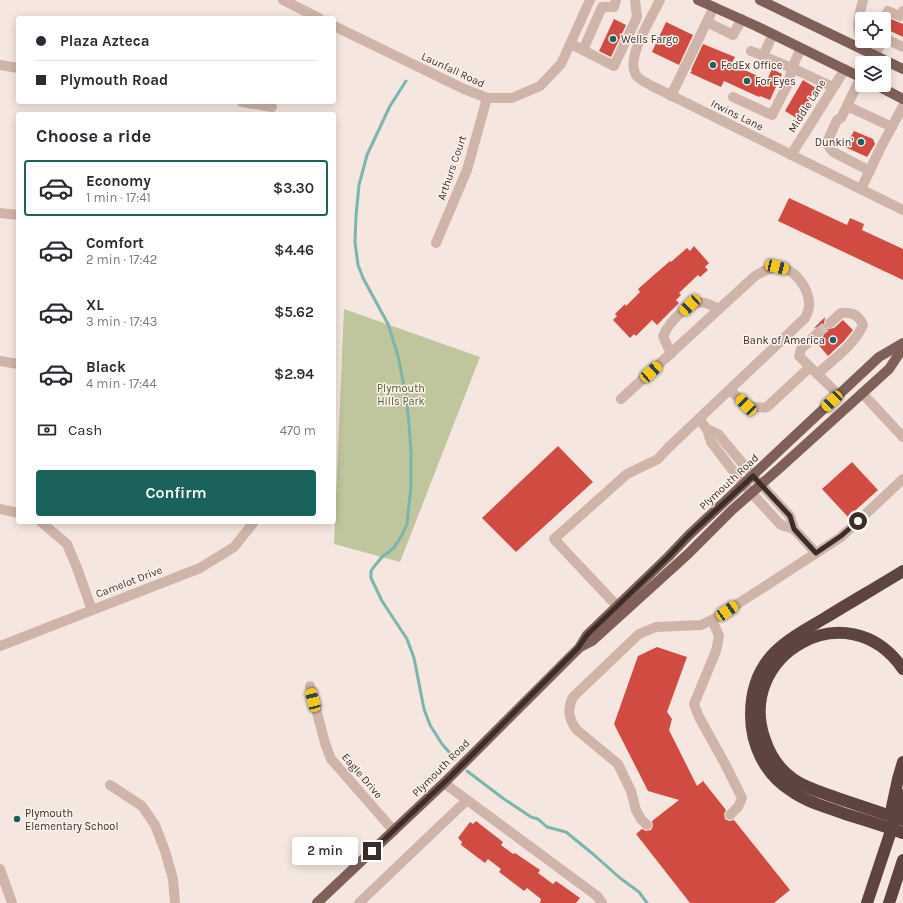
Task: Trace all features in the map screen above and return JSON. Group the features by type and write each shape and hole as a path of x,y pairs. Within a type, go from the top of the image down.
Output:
{"highway":[{"path":"903,571 802,631 776,651 764,666 755,686 752,697 751,720 754,741 762,760 772,774 786,788 799,796 821,805 846,807 903,820"},
{"path":"903,669 884,647 869,639 851,633 833,632 812,637 793,648 776,664 764,685 760,707 761,728 767,747 772,757 785,773 801,784 846,807 903,833"},
{"path":"882,857 898,779 903,762"},
{"path":"867,903 903,795"},
{"path":"889,903 903,860"}],"main road":[{"path":"698,0 742,19 855,75"},
{"path":"760,0 903,69"},
{"path":"890,92 903,99"},
{"name":"Plymouth Road","path":"317,903 444,783 578,648 587,635 689,535 879,357 903,343"},
{"name":"Plymouth Road","path":"578,648 592,641 688,554 732,510 889,369 903,348"}],"street":[{"path":"282,0 310,16"},
{"path":"590,1 602,7 614,7 616,0"},
{"path":"571,44 614,66 637,17 635,0"},
{"name":"Irwins Lane","path":"660,0 635,50 633,64 636,76 671,96 903,210"},
{"path":"863,0 857,22 860,38 871,53 876,48"},
{"name":"Launfall Road","path":"336,27 464,89 487,98 512,98 540,86 561,64 590,1"},
{"path":"583,50 602,7"},
{"path":"671,96 714,7"},
{"path":"888,12 902,15"},
{"path":"707,22 733,35 742,19"},
{"path":"763,56 773,34"},
{"path":"891,41 903,47"},
{"path":"733,97 772,115 788,84 792,68 801,48"},
{"path":"751,52 792,68 833,87"},
{"path":"0,65 16,68"},
{"name":"Middle Lane","path":"791,155 844,69"},
{"path":"855,90 841,118 841,123 834,139 834,144 839,150 871,168"},
{"name":"Arthurs Court","path":"436,243 467,170 487,98"},
{"path":"252,104 272,108"},
{"path":"847,106 892,127"},
{"path":"861,189 903,106"},
{"path":"0,213 16,215"},
{"path":"617,606 554,539 627,474 658,459 805,318 809,307 806,289 790,270 777,267 766,270 755,276 621,399"},
{"path":"671,354 663,336 668,326 690,305 704,302 719,309"},
{"path":"730,390 746,405 757,409 767,407 852,342 859,334 863,325 860,318 850,312 841,313 830,323"},
{"path":"818,333 801,349 799,356 839,395"},
{"path":"0,361 16,364"},
{"path":"862,393 903,437"},
{"path":"699,419 707,429 710,442 744,485 782,525 794,529"},
{"path":"707,429 718,434 753,476 790,516 794,529 816,553"},
{"path":"647,825 641,819 636,810 631,791 618,764 577,730 572,723 568,714 569,705 573,697 639,634 656,627 702,625 712,620 841,536 903,479"},
{"path":"0,509 16,513"},
{"path":"43,524 66,544 77,568 92,610"},
{"name":"Camelot Drive","path":"0,646 200,568 234,547 252,524"},
{"path":"712,620 719,636 716,650 694,704 699,717 742,798 738,807 730,815"},
{"name":"Eagle Drive","path":"310,686 325,744 331,759 394,831"},
{"path":"444,783 597,896 602,903"},
{"path":"110,785 142,806 155,825 165,851 173,879 175,903"},
{"path":"359,903 468,800"},
{"path":"0,869 12,903"}],"green space":[{"name":"Plymouth Hills Park","path":"344,309 480,357 400,562 334,544"}],"building":[{"name":"Wells Fargo","path":"614,19 626,25 611,57 599,51"},
{"path":"891,19 903,24 903,37 891,31"},
{"path":"666,22 693,35 679,65 652,52"},
{"path":"703,44 735,57 731,64 767,80 772,69 782,74 770,100 760,96 759,97 724,81 721,87 690,73"},
{"path":"803,80 816,88 798,119 785,111"},
{"name":"Dunkin'","path":"854,131 873,139 875,144 867,157 845,147"},
{"path":"789,198 847,225 850,218 864,224 862,230 903,249 903,280 778,221"},
{"path":"694,246 709,263 705,267 708,270 700,277 698,275 679,293 681,295 676,300 679,303 657,325 652,320 636,336 634,334 630,338 613,320 617,316 615,314 625,304 626,306 640,292 638,289 670,261 671,262 687,248 690,251"},
{"name":"Bank of America","path":"825,317 824,324 828,329 834,328 843,320 853,330 828,356 817,343 824,335 823,329 819,327 814,328"},
{"path":"558,446 593,482 516,552 482,518"},
{"path":"852,462 878,490 848,517 822,489"},
{"path":"657,647 687,657 667,712 672,719 669,730 697,786 703,781 726,810 724,814 725,819 729,821 734,820 790,890 774,903 690,903 636,834 642,829 646,831 651,830 653,826 652,821 679,800 648,791 614,724 638,656"},
{"path":"476,821 503,842 501,845 540,870 538,873 553,884 556,881 580,898 576,903 540,903 541,899 527,888 524,891 499,872 501,869 488,859 485,863 461,845 462,842 458,838 470,822 473,824"}],"waterway":[{"path":"406,81 390,106 367,155 359,185 356,216 355,242 358,265 363,278 388,324 398,356 405,391 411,452 411,486 407,524 394,548 382,557 373,568 371,571 371,578 382,601 407,639 414,658 424,709 430,725 442,744 455,759"},
{"path":"467,771 504,799 531,817 538,819 547,827 566,832 620,878 639,892 647,903"}],"tunnel":[{"path":"818,333 830,323"}],"place":[{"name":"Wells Fargo","path":"613,39"},
{"name":"FedEx Office","path":"713,65"},
{"name":"For Eyes","path":"747,81"},
{"name":"Dunkin'","path":"861,142"},
{"name":"Bank of America","path":"833,340"},
{"name":"Plymouth Elementary School","path":"17,819"}],"route":[{"path":"372,851 449,778 578,648 587,635 689,535 753,476 790,516 794,529 816,553 841,536 858,521"}]}
